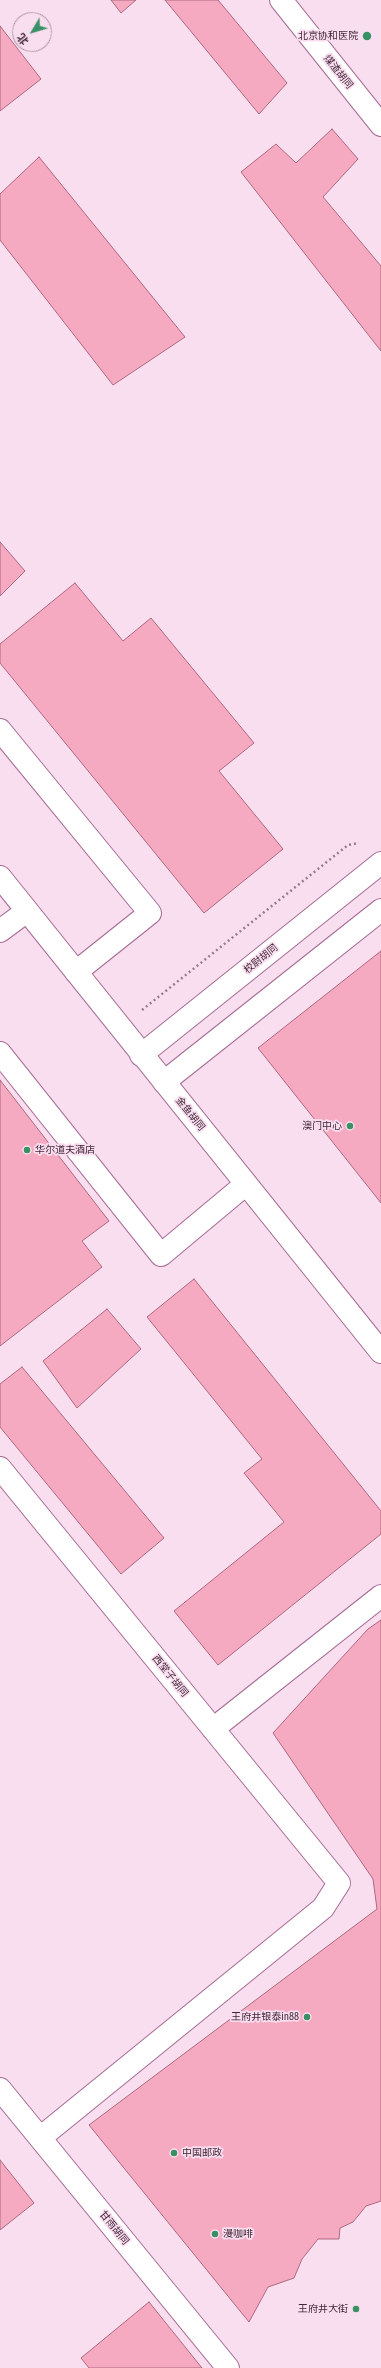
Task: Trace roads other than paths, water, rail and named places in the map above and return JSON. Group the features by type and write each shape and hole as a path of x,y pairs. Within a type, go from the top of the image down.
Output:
{"street":[{"name":"煤渣胡同","path":"281,0 381,125"},
{"path":"0,730 150,913 76,972"},
{"name":"校尉胡同","path":"141,1055 381,863"},
{"name":"金鱼胡同","path":"0,877 141,1055 381,1352"},
{"path":"164,1082 381,910"},
{"path":"0,930 27,911"},
{"path":"0,1053 160,1255 246,1184"},
{"name":"西堂子胡同","path":"0,1468 339,1883 323,1908 40,2138"},
{"path":"213,1729 381,1596"},
{"name":"甘雨胡同","path":"0,2089 228,2368"}],"place":[{"name":"北京协和医院","path":"367,36"},
{"name":"澳门中心","path":"350,1126"},
{"name":"华尔道夫酒店","path":"27,1150"},
{"name":"王府井银泰in88","path":"307,2017"},
{"name":"中国邮政","path":"174,2153"},
{"name":"漫咖啡","path":"215,2234"},
{"name":"王府井大街","path":"356,2309"}]}
